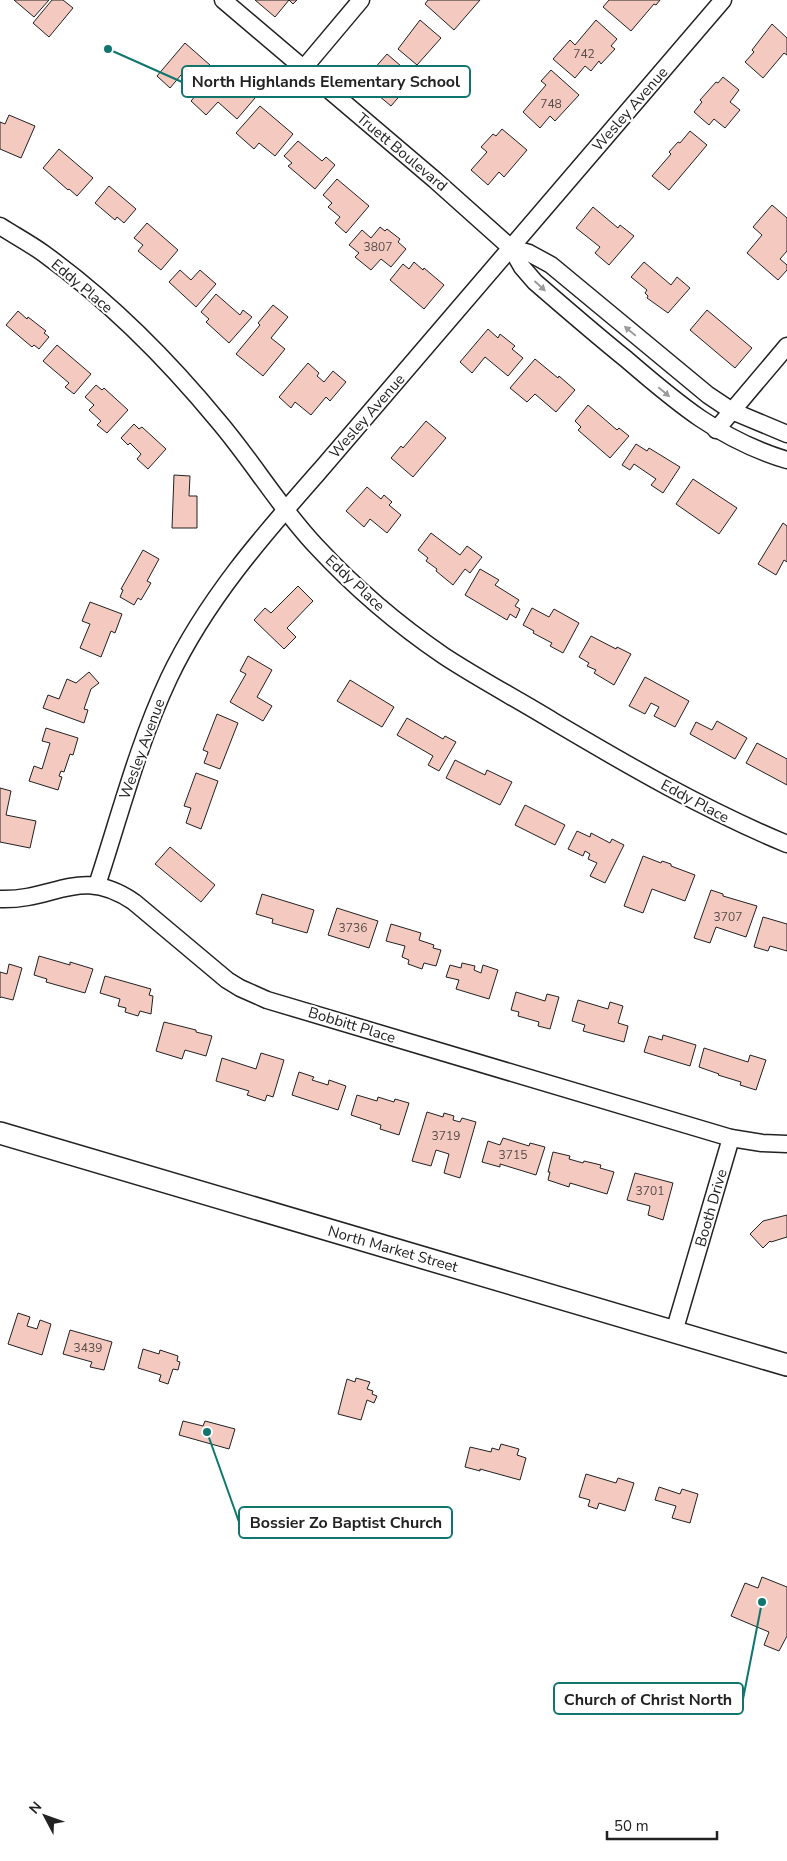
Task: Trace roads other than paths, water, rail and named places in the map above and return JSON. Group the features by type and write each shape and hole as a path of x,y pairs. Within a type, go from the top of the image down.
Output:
{"main road":[{"name":"North Market Street","path":"0,1133 787,1365"}],"street":[{"name":"Truett Boulevard","path":"223,0 435,180 511,248 522,267 535,282 677,403 716,430 755,449 787,460"},
{"path":"303,69 362,0"},
{"name":"Wesley Avenue","path":"97,885 150,720 169,677 189,639 236,568 723,0"},
{"name":"Eddy Place","path":"0,226 42,252 83,284 154,349 220,423 285,510 315,545 355,585 398,622 444,656 602,750 735,822 787,844"},
{"name":"Truett Boulevard","path":"511,248 529,253 551,265 687,379 732,411 787,434"},
{"path":"716,430 787,346"},
{"name":"Bobbitt Place","path":"0,899 32,897 70,886 97,885 120,892 227,980 253,994 314,1014 731,1138"},
{"path":"731,1138 762,1143 787,1144"},
{"name":"Booth Drive","path":"674,1332 731,1138"}],"place":[{"name":"North Highlands Elementary School","path":"108,49"},
{"name":"Bossier Zo Baptist Church","path":"207,1432"},
{"name":"Church of Christ North","path":"762,1602"}]}
